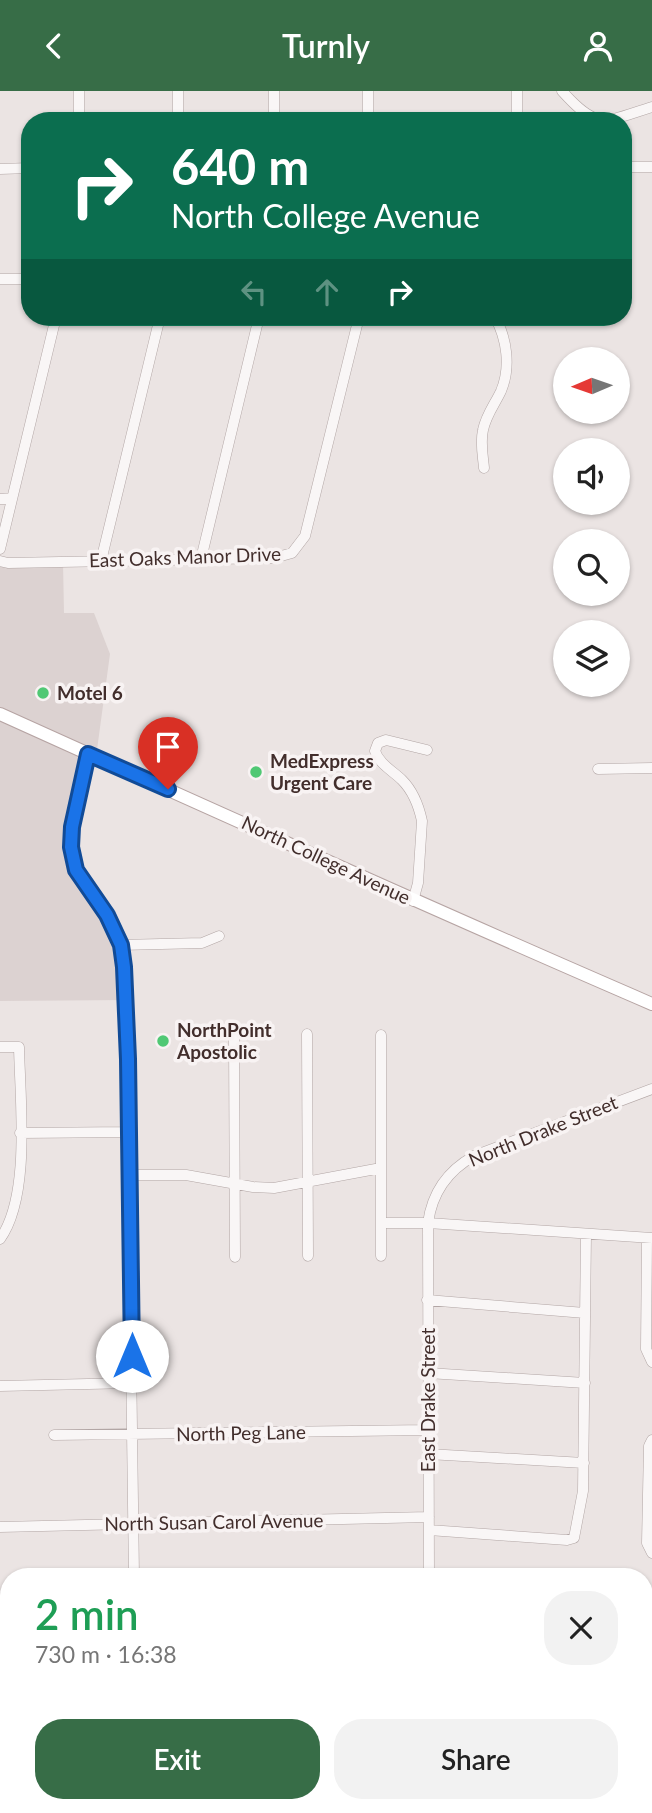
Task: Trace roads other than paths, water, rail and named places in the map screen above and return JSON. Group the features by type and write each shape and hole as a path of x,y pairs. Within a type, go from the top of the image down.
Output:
{"main road":[{"name":"North College Avenue","path":"0,714 289,842 413,901 652,1004"}],"street":[{"path":"79,91 79,112"},
{"path":"178,91 178,112"},
{"path":"274,91 274,112"},
{"path":"368,91 368,112"},
{"path":"517,91 517,112"},
{"path":"562,91 582,112"},
{"path":"632,113 652,107"},
{"path":"632,167 652,167"},
{"path":"0,169 21,169"},
{"path":"0,279 21,279"},
{"path":"0,549 54,326"},
{"path":"101,561 158,326"},
{"path":"201,559 257,326"},
{"name":"East Oaks Manor Drive","path":"0,561 279,557 292,553 302,542 357,326"},
{"path":"484,468 483,429 506,377 506,349 498,326"},
{"path":"0,499 12,498"},
{"path":"413,901 418,883 422,821 420,812 404,782 380,760 375,751 378,743 386,740 427,750"},
{"path":"88,754 72,827 72,855 76,870 107,915 121,945 127,1000 134,1568"},
{"path":"597,769 652,768"},
{"path":"121,945 202,943 219,936"},
{"path":"307,1034 308,1256"},
{"path":"234,1035 235,1257"},
{"path":"381,1035 382,1256"},
{"path":"0,1047 19,1047 20,1133 19,1193 13,1215 0,1239"},
{"name":"North Drake Street","path":"428,1223 441,1184 453,1170 466,1161 652,1089"},
{"path":"20,1133 130,1132"},
{"path":"130,1175 186,1175 265,1188 381,1168"},
{"path":"382,1223 428,1223 649,1238 646,1349 652,1362"},
{"name":"East Drake Street","path":"428,1223 429,1568"},
{"path":"429,1530 567,1540 574,1538 583,1500 586,1234"},
{"path":"427,1300 585,1313"},
{"path":"428,1373 584,1383"},
{"path":"0,1385 132,1383"},
{"name":"North Peg Lane","path":"54,1435 428,1430"},
{"path":"652,1440 649,1446 648,1543 652,1552"},
{"path":"428,1454 584,1463"},
{"name":"North Susan Carol Avenue","path":"0,1527 429,1517"}],"place":[{"name":"Motel 6","path":"43,693"},
{"name":"MedExpress Urgent Care","path":"256,772"},
{"name":"NorthPoint Apostolic","path":"163,1041"}]}
